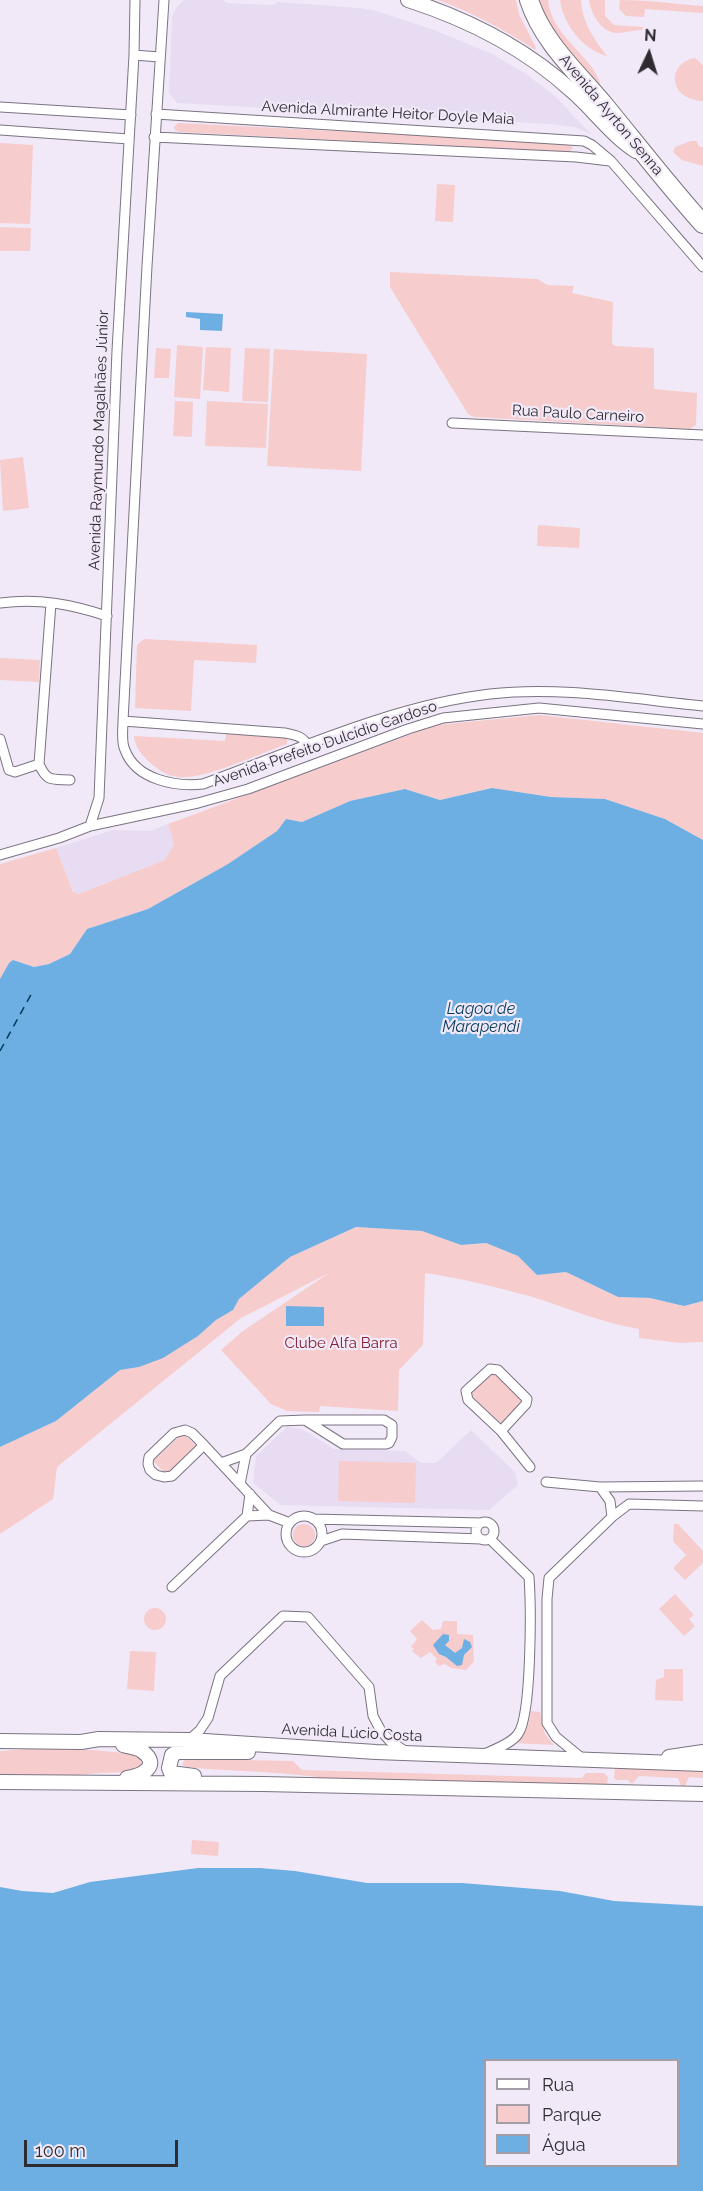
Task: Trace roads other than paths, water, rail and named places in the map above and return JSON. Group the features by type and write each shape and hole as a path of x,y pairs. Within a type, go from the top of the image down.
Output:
{"highway":[{"name":"Avenida Ayrton Senna","path":"529,0 541,30 551,44 583,79 703,224"}],"main road":[{"path":"408,0 463,21 518,51 571,90 620,140 644,155"},
{"path":"95,1784 144,1775 149,1762 140,1749 99,1739"},
{"name":"Avenida Lúcio Costa","path":"0,1741 189,1740 376,1752 703,1764"},
{"path":"263,1784 171,1773 169,1760 178,1752 376,1752"},
{"path":"636,1763 703,1752"},
{"path":"0,1782 263,1784 703,1794"}],"street":[{"name":"Avenida Raymundo Magalhães Júnior","path":"90,826 99,798 107,616 112,351 131,115 135,0"},
{"path":"123,722 154,137 164,0"},
{"path":"134,55 159,57"},
{"path":"0,107 131,115"},
{"name":"Avenida Almirante Heitor Doyle Maia","path":"156,114 578,140 592,145 611,161 703,267"},
{"path":"0,130 129,139"},
{"path":"154,137 576,157 611,161"},
{"path":"576,157 578,140"},
{"name":"Rua Paulo Carneiro","path":"452,423 703,435"},
{"path":"0,603 14,601 72,605 107,616"},
{"path":"51,603 39,764 48,779 70,780"},
{"name":"Avenida Prefeito Dulcídio Cardoso","path":"308,746 299,736 285,733 123,722 123,748 130,760 151,777 182,786 203,784 308,746 344,731 447,701 491,694 556,691 703,706"},
{"name":"Avenida Prefeito Dulcídio Cardoso","path":"0,855 59,838 90,826 198,803 248,789 443,718 539,708 703,724"},
{"path":"0,739 7,766 12,772 39,764"},
{"path":"501,1431 526,1404 527,1399 498,1370 490,1369 469,1387 466,1396 501,1431 530,1467"},
{"path":"220,1463 246,1454 280,1421 305,1420 384,1420 392,1425 392,1437 386,1444 343,1444 334,1441 305,1420"},
{"path":"204,1445 172,1476 156,1475 150,1470 149,1457 174,1433 185,1430 192,1433 204,1445 269,1515"},
{"path":"240,1484 246,1454"},
{"path":"546,1482 600,1487 703,1486"},
{"path":"629,1485 629,1504"},
{"path":"600,1487 610,1501 612,1517"},
{"path":"172,1587 247,1516 250,1494"},
{"path":"585,1760 556,1737 547,1723 549,1578 612,1517 629,1504 703,1506"},
{"path":"247,1516 269,1515 290,1522"},
{"path":"313,1519 321,1528 321,1541 318,1546 307,1552 295,1550 290,1546 286,1534 290,1522 301,1516 313,1519 487,1522 494,1528 494,1534 486,1539 342,1534 321,1541"},
{"path":"481,1523 476,1530 477,1536 486,1539 529,1577 549,1578"},
{"path":"480,1756 517,1736 522,1727 527,1704 529,1577"},
{"path":"530,1598 547,1599"},
{"path":"189,1740 208,1718 220,1676 283,1616 308,1617 369,1687 373,1716 381,1731 390,1741 408,1753"}],"water":[{"path":"186,312 223,314 222,331 200,330 200,319 186,317"},
{"name":"Lagoa de Marapendi","path":"492,788 551,797 605,799 665,819 703,840 703,1301 684,1306 650,1298 618,1297 566,1272 537,1275 518,1256 486,1243 461,1245 422,1231 356,1227 290,1257 239,1299 233,1310 163,1358 139,1367 120,1370 56,1421 0,1447 0,979 9,963 13,960 34,967 49,964 70,954 87,929 148,909 228,864 277,831 286,819 302,822 350,801 405,789 440,800"},
{"path":"286,1306 324,1307 324,1326 286,1326"},
{"path":"443,1634 449,1635 449,1641 445,1645 455,1653 462,1648 464,1639 470,1642 472,1647 464,1655 462,1665 457,1666 439,1654 433,1645"},
{"path":"198,1868 260,1868 295,1871 367,1883 462,1883 560,1891 614,1901 703,1906 703,2191 0,2191 0,1887 53,1893 90,1882"}],"park label":[{"name":"Clube Alfa Barra","path":"341,1343"}]}
